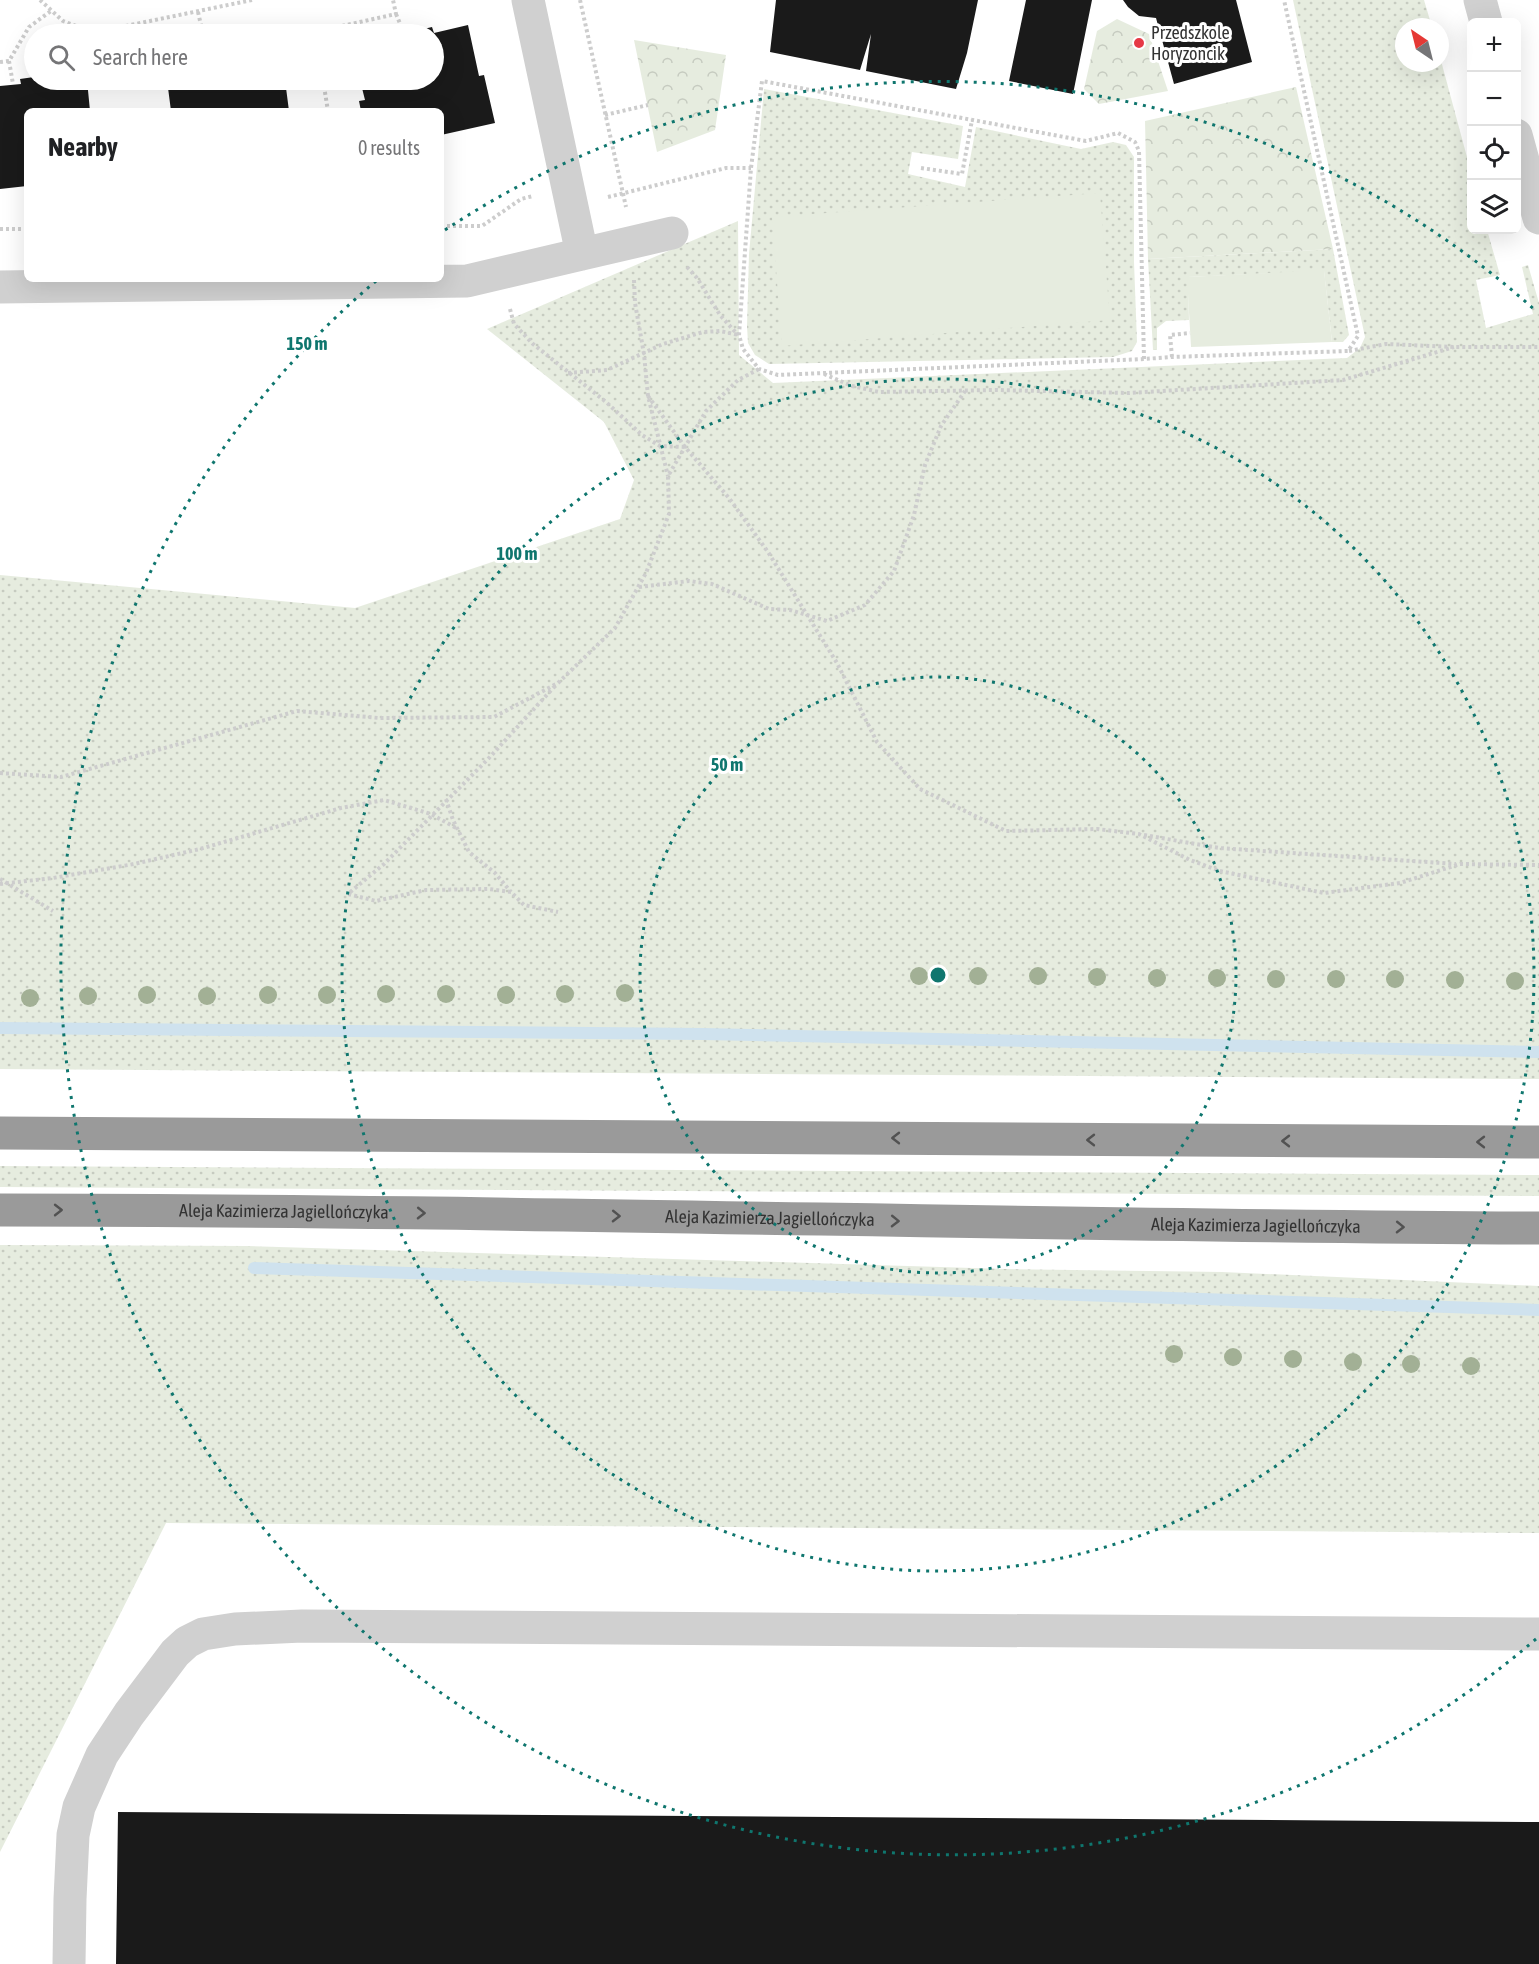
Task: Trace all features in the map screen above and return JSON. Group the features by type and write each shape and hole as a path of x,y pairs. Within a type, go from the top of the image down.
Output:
{"highway":[{"path":"0,1133 1539,1142"},
{"name":"Aleja Kazimierza Jagiellończyka","path":"0,1210 253,1210 1078,1225 1539,1228"}],"street":[{"path":"528,0 582,254"},
{"path":"1480,0 1485,18"},
{"path":"1521,153 1539,219"},
{"path":"444,281 467,281 672,233"},
{"path":"0,287 389,282"},
{"path":"69,1964 73,1835 82,1799 102,1755 141,1698 175,1653 187,1642 203,1634 235,1629 302,1626 1539,1634"}],"path":[{"path":"40,0 63,21 70,24"},
{"path":"135,24 252,0"},
{"path":"393,0 400,24"},
{"path":"511,892 458,888 426,890 376,901 348,894 384,864 489,758 558,683 615,628 646,573 669,514 668,476 648,396 644,354 635,303 632,242 580,0"},
{"path":"1284,0 1358,336 1348,351"},
{"path":"32,24 51,11"},
{"path":"198,11 201,24"},
{"path":"353,24 396,14"},
{"path":"13,84 9,62 24,34"},
{"path":"0,62 9,62"},
{"path":"1144,359 1139,151 1135,142 1118,133 1086,141 762,81 751,168 739,335 743,349 759,369 778,375 1348,351 1386,344 1539,347"},
{"path":"325,90 328,108"},
{"path":"605,115 648,105"},
{"path":"921,168 962,174 972,120"},
{"path":"444,226 482,226 520,199 623,194 726,168 751,168"},
{"path":"0,229 24,229"},
{"path":"672,233 680,259 697,278 720,315 739,335"},
{"path":"500,273 514,324 533,344 606,402 642,435 660,446 685,447"},
{"path":"568,373 607,370 663,344 703,332 720,331 739,335"},
{"path":"1172,357 1170,335 1190,333"},
{"path":"821,372 852,386 879,392 1129,393 1343,380 1454,347"},
{"path":"668,476 706,411 738,380 759,369"},
{"path":"638,587 689,581 712,584 769,609 790,610 827,621 866,605 894,571 914,515 925,465 941,426 965,391"},
{"path":"648,396 685,447 729,498 768,552 837,663 877,742 920,789 1006,831 1097,829 1218,848 1460,864 1539,865"},
{"path":"0,773 61,777 297,711 379,718 494,717 558,683"},
{"path":"446,799 469,852 495,873 524,905 558,912"},
{"path":"0,884 134,864 200,849 341,807 384,800 432,814 458,829"},
{"path":"1139,834 1190,860 1220,871 1324,893 1400,883 1460,864"},
{"path":"0,879 53,911"}],"green space":[{"path":"1293,0 1424,0 1429,18 1395,18 1395,72 1444,72 1467,157 1467,234 1488,234 1500,275 1476,280 1486,328 1533,314 1522,267 1528,265 1539,303 1539,1079 0,1069 0,575 355,608 620,519 634,480 604,422 487,329 738,221 739,355 773,383 1347,358 1360,348 1365,337"},
{"path":"1117,19 1149,34 1168,91 1099,104 1084,89 1097,31"},
{"path":"634,40 726,55 715,130 657,152"},
{"path":"1296,87 1333,249 1148,259 1145,121"},
{"path":"764,89 963,126 958,159 912,152 908,174 965,187 976,127 1081,149 1113,142 1126,145 1134,157 1137,342 1132,351 1113,357 769,364 755,355 748,343 749,254"},
{"path":"1100,193 1110,320 782,346 772,217"},
{"path":"1333,249 1349,335 1343,342 1332,342 1324,271 1188,277 1189,320 1166,321 1157,328 1157,350 1153,350 1148,259"},
{"path":"1324,270 1332,342 1191,347 1187,277"},
{"path":"0,1166 1539,1175 1539,1196 0,1187"},
{"path":"0,1245 248,1246 1005,1269 1222,1272 1539,1286 1539,1533 166,1523 0,1852"}],"building":[{"path":"776,0 978,0 967,53 956,89 866,71 871,34 860,70 770,52"},
{"path":"1026,0 1092,0 1073,94 1009,81"},
{"path":"1123,0 1236,0 1252,62 1174,84 1156,18 1139,16"},
{"path":"468,25 479,76 484,75 495,123 444,134 444,108 360,108 359,101 365,100 362,90 444,90 444,31"},
{"path":"24,78 24,90 88,90 90,108 24,108 24,186 0,189 0,86 21,84 20,79"},
{"path":"168,90 286,90 289,108 171,108"},
{"path":"118,1812 1539,1822 1539,1964 116,1964"}],"waterway":[{"path":"0,1028 703,1034 1539,1052"},
{"path":"254,1268 1539,1310"}],"place":[{"name":"Przedszkole Horyzoncik","path":"1139,43"}]}
